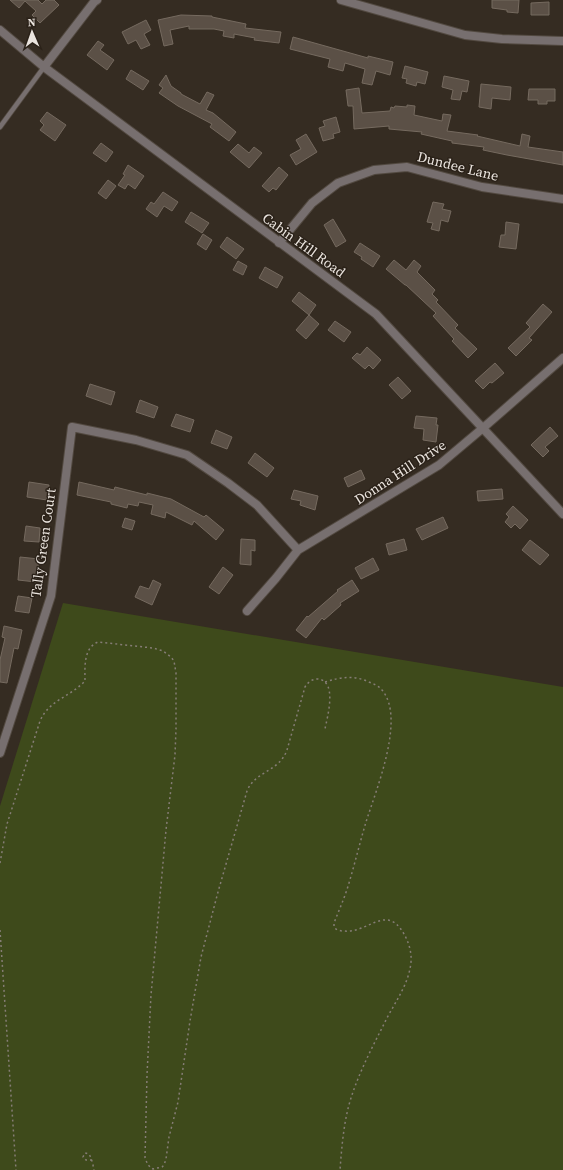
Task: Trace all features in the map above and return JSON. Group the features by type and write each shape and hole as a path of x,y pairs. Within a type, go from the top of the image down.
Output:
{"street":[{"path":"44,67 97,0"},
{"path":"341,0 465,35 502,40 563,41"},
{"name":"Cabin Hill Road","path":"0,30 44,67 376,314 563,514"},
{"name":"Dundee Lane","path":"279,243 312,203 338,183 374,170 407,167 482,187 563,200"},
{"name":"Donna Hill Drive","path":"247,611 298,550 439,466 563,358"},
{"name":"Tally Green Court","path":"0,753 51,596 72,427 136,440 187,455 257,505 298,550"}],"lane":[{"path":"0,127 44,67"}],"path":[{"path":"0,863 7,824 43,713 48,707 85,681 85,664 89,649 98,642 153,648 167,653 174,661 176,673 176,735 152,969 146,1133 146,1158 148,1166 153,1169 162,1167 166,1159 169,1137 178,1102 203,949 247,791 254,780 282,760 307,684 317,680 325,682 348,676 375,684 382,689 389,703 391,716 390,738 382,774 356,854 350,882 334,927 339,931 352,932 381,920 392,922 398,926 406,939 410,951 411,962 404,989 392,1008 371,1049 352,1093 344,1127 340,1170"},
{"path":"325,682 330,695 325,729"},
{"path":"0,930 16,1170"},
{"path":"92,1160 94,1170"}],"green space":[{"path":"63,603 563,687 563,1170 0,1170 0,806"}],"building":[{"path":"10,0 38,0 42,4 46,0 54,0 59,5 40,23 32,15 36,11 25,1 19,8"},
{"path":"492,0 519,0 518,13 492,8"},
{"path":"549,2 549,15 531,15 531,3"},
{"path":"181,15 212,16 246,24 245,28 281,32 279,43 254,40 255,38 234,34 234,38 223,36 224,31 214,29 189,29 189,26 170,30 173,44 164,46 158,20"},
{"path":"146,20 151,30 144,34 150,45 141,49 136,40 128,44 122,32"},
{"path":"293,37 368,58 368,56 393,62 390,75 376,71 372,85 362,83 365,69 345,63 343,71 328,67 330,59 290,49"},
{"path":"98,41 104,45 100,50 114,60 107,70 87,55"},
{"path":"405,66 428,72 425,84 417,82 416,86 406,83 407,79 402,78"},
{"path":"131,70 149,81 143,90 126,79"},
{"path":"166,75 171,86 181,94 200,104 207,92 214,95 206,110 213,113 236,132 229,141 210,127 212,124 178,106 159,93 163,88 159,85"},
{"path":"444,76 469,81 467,92 462,91 460,100 451,99 453,90 442,87"},
{"path":"481,84 511,87 510,100 492,98 491,109 479,107"},
{"path":"359,88 362,113 390,111 391,107 407,107 407,105 415,106 414,115 442,121 443,114 451,115 447,131 478,135 477,136 520,146 522,134 530,136 528,147 563,152 563,165 483,150 484,147 452,143 452,141 421,134 422,132 389,129 389,126 354,129 353,106 348,106 346,90"},
{"path":"529,89 555,89 555,101 547,101 547,104 538,104 538,100 528,100"},
{"path":"47,112 66,125 55,141 40,130 44,125 40,121"},
{"path":"336,117 340,132 333,134 334,138 323,141 319,128 325,126 323,121"},
{"path":"306,134 317,152 296,165 290,155 301,149 296,140"},
{"path":"101,143 113,152 106,162 93,153"},
{"path":"238,144 249,153 254,147 262,153 249,168 230,152"},
{"path":"128,165 144,176 135,189 128,184 125,189 118,185 125,175 123,174"},
{"path":"279,167 288,175 276,190 273,188 269,192 262,186"},
{"path":"108,180 116,186 106,199 98,193"},
{"path":"163,192 178,202 172,211 164,206 157,217 146,209 151,202 154,204"},
{"path":"433,202 444,204 442,209 451,211 448,222 441,220 439,231 431,229 433,223 427,222"},
{"path":"191,212 209,223 202,233 185,222"},
{"path":"333,219 346,241 336,247 324,225"},
{"path":"506,222 519,224 516,249 499,247 501,235 505,235"},
{"path":"203,234 212,240 206,250 197,244"},
{"path":"227,237 244,249 236,259 220,247"},
{"path":"360,243 380,256 373,267 354,252"},
{"path":"394,260 406,270 414,260 421,266 417,272 435,290 432,294 438,300 436,302 458,325 455,328 477,349 468,358 452,341 454,339 433,316 436,313 406,285 386,269"},
{"path":"238,261 247,266 243,275 233,270"},
{"path":"265,267 283,277 277,288 259,278"},
{"path":"299,292 316,305 309,315 292,301"},
{"path":"543,304 552,312 529,338 532,340 516,356 508,348 530,327 526,323"},
{"path":"309,315 319,324 306,339 296,330"},
{"path":"335,321 351,332 344,342 328,330"},
{"path":"367,347 381,360 373,369 369,365 365,369 352,358 357,353 360,355"},
{"path":"495,363 504,373 492,383 490,382 483,389 475,381"},
{"path":"398,377 411,391 402,399 389,385"},
{"path":"90,384 115,392 111,405 86,396"},
{"path":"140,400 158,407 154,418 136,412"},
{"path":"176,414 194,420 190,432 171,426"},
{"path":"416,416 437,418 436,425 438,425 436,442 423,440 424,429 414,428"},
{"path":"550,427 558,436 545,447 549,451 543,457 531,445"},
{"path":"216,430 232,437 227,449 211,443"},
{"path":"255,453 274,468 267,477 248,463"},
{"path":"361,470 365,479 348,487 344,478"},
{"path":"29,482 49,485 47,500 27,497"},
{"path":"79,482 114,490 115,487 171,499 204,517 206,515 224,530 216,540 194,521 192,525 166,512 165,518 151,514 153,505 139,502 138,506 128,504 127,508 111,504 111,502 77,495"},
{"path":"502,489 503,499 478,501 477,491"},
{"path":"294,490 318,496 315,510 300,505 301,501 291,499"},
{"path":"513,506 528,520 520,529 515,524 511,528 505,522 509,517 506,514"},
{"path":"443,517 448,528 422,540 416,529"},
{"path":"125,518 135,521 132,530 122,527"},
{"path":"26,526 40,528 39,542 24,541"},
{"path":"241,539 255,540 255,551 251,550 251,565 240,564"},
{"path":"404,539 407,550 389,555 386,544"},
{"path":"530,540 549,555 540,565 522,550"},
{"path":"20,557 39,559 36,582 18,580"},
{"path":"373,558 379,570 361,579 355,568"},
{"path":"223,567 233,575 219,594 209,587"},
{"path":"153,580 161,584 152,605 135,597 140,586 149,589"},
{"path":"352,580 359,591 340,603 341,605 324,620 322,618 306,638 296,630 307,616 308,617 338,591 337,590"},
{"path":"18,596 32,598 29,613 15,611"},
{"path":"4,626 22,630 18,649 14,648 7,683 0,682 0,660 5,638 2,637"}]}
